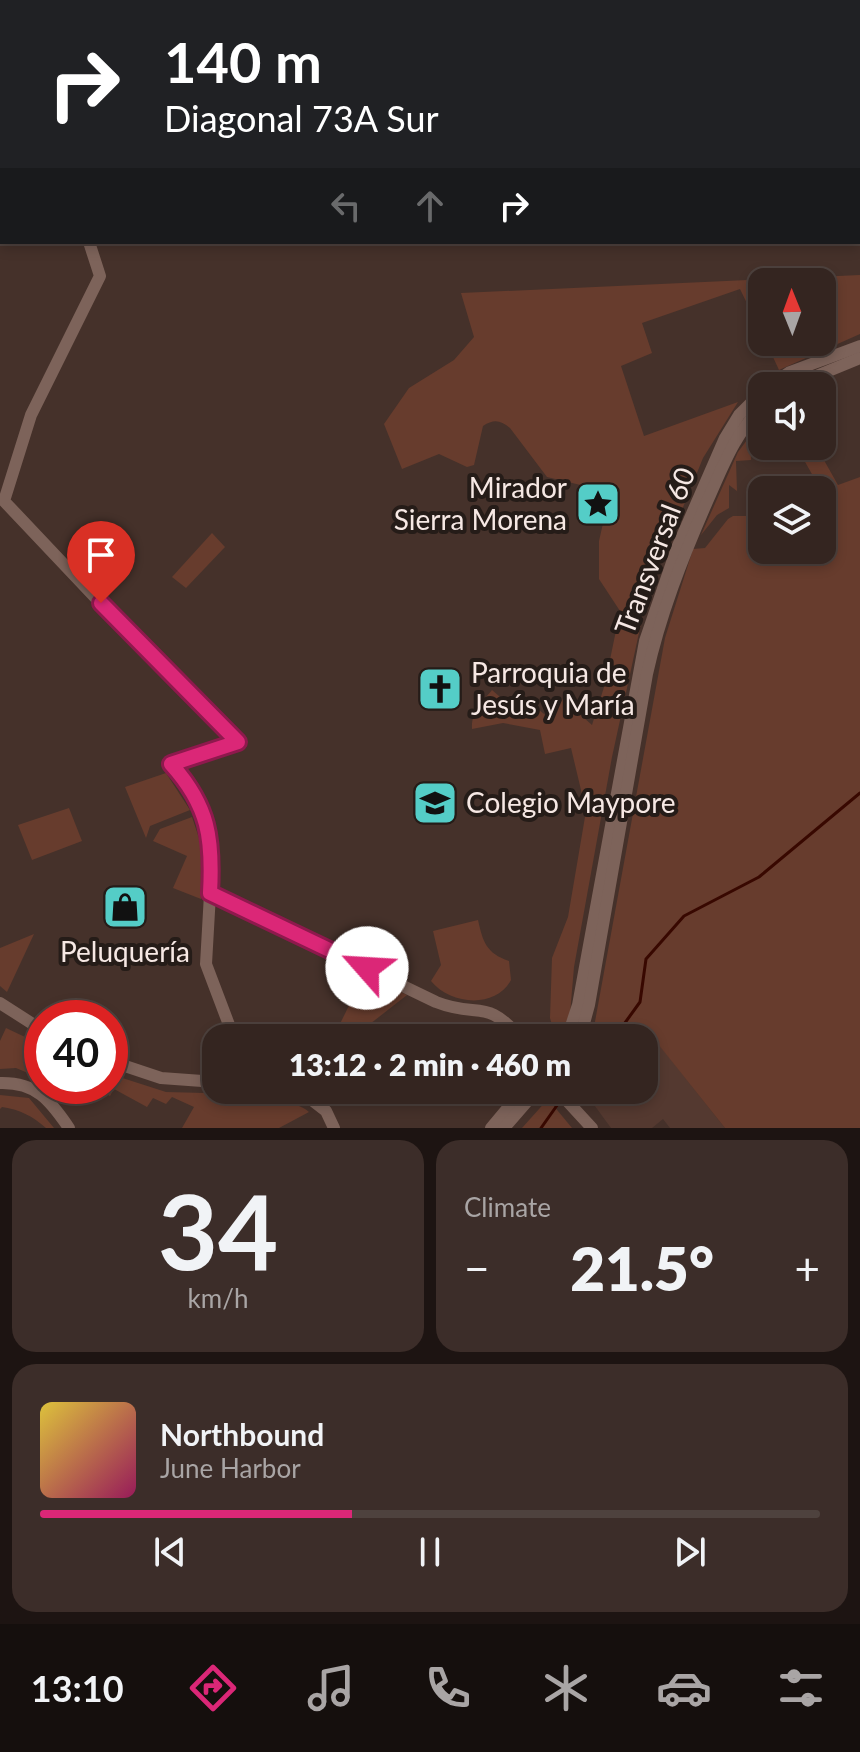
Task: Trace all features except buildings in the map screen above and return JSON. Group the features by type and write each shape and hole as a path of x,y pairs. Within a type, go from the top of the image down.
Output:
{"street":[{"path":"90,244 100,276 31,415 4,501 159,665 238,742 171,764 191,790 208,826 212,859 205,951 207,970 228,1024"},
{"path":"790,372 860,346"},
{"path":"826,372 860,358"},
{"path":"744,418 748,412"},
{"path":"744,418 748,416"},
{"name":"Transversal 60","path":"573,1024 645,641 677,548 725,438 744,418"},
{"name":"Transversal 60","path":"584,1024 653,649 687,549 744,418"},
{"path":"210,893 436,1002 456,1009 499,1015 507,1024"},
{"path":"0,1003 24,1018"},
{"path":"128,1067 161,1078 202,1081"},
{"path":"0,1083 17,1083 37,1089 52,1103 69,1128"},
{"path":"317,1104 326,1111 334,1128"},
{"path":"491,1128 511,1104"},
{"path":"504,1128 525,1104"},
{"path":"571,1104 592,1128"},
{"path":"572,1104 575,1108"}],"shaded area":[{"path":"860,275 860,334 836,345 836,276"},
{"path":"748,280 748,305 740,289 642,323 652,353 621,366 644,436 738,402 703,458 647,596 612,757 574,967 570,1014 565,1024 552,1024 550,1018 552,958 568,917 586,811 571,748 545,754 540,730 503,723 472,729 472,723 478,708 492,690 513,708 523,697 549,718 563,699 592,725 605,684 620,611 599,579 599,541 610,492 547,477 510,428 497,421 483,426 474,465 467,467 439,454 402,469 384,424 409,388 454,360 474,337 461,293"},
{"path":"772,356 810,356 779,370"},
{"path":"748,439 748,460 751,460 736,461 737,491 729,485 729,508 717,515 701,535 738,452"},
{"path":"804,460 824,460 833,476 813,476"},
{"path":"860,477 860,1128 725,1128 658,1044 658,1024 595,1024 665,638 693,549 705,548 733,516 748,516 748,564 836,564 836,481 838,485"},
{"path":"212,533 225,547 186,588 172,577"},
{"path":"166,773 190,810 150,826 146,838 125,787"},
{"path":"69,808 82,841 32,860 18,825"},
{"path":"192,817 203,850 201,899 173,888 187,856 153,841 160,829"},
{"path":"478,920 487,946 509,961 511,980 495,996 461,999 439,989 431,981 441,965 433,931"},
{"path":"34,934 7,992 0,986 0,948"},
{"path":"364,975 407,995 370,1024 340,1024"},
{"path":"6,1028 24,1036 24,1071 16,1068 0,1069 0,1041"},
{"path":"658,1043 725,1128 670,1128 663,1119 652,1128 611,1128 593,1104 658,1104"},
{"path":"128,1080 166,1092 202,1093 202,1104 293,1104 309,1112 279,1128 182,1128 194,1107 172,1097 166,1104 153,1098 147,1107 128,1097"},
{"path":"0,1095 24,1097 24,1104 34,1104 54,1128 46,1128 21,1112 0,1109"},
{"path":"544,1104 552,1104 572,1128 522,1128"}],"waterway":[{"path":"624,1024 640,1002 646,959 684,916 759,877 860,793"},
{"path":"541,1128 558,1104"}],"place":[{"name":"Mirador Sierra Morena","path":"598,504"},
{"name":"Parroquia de Jesús y María","path":"440,689"},
{"name":"Colegio Maypore","path":"435,803"},
{"name":"Peluquería","path":"125,907"}],"route":[{"path":"101,603 238,742 171,764 191,790 208,826 212,859 210,893 367,968"}]}
